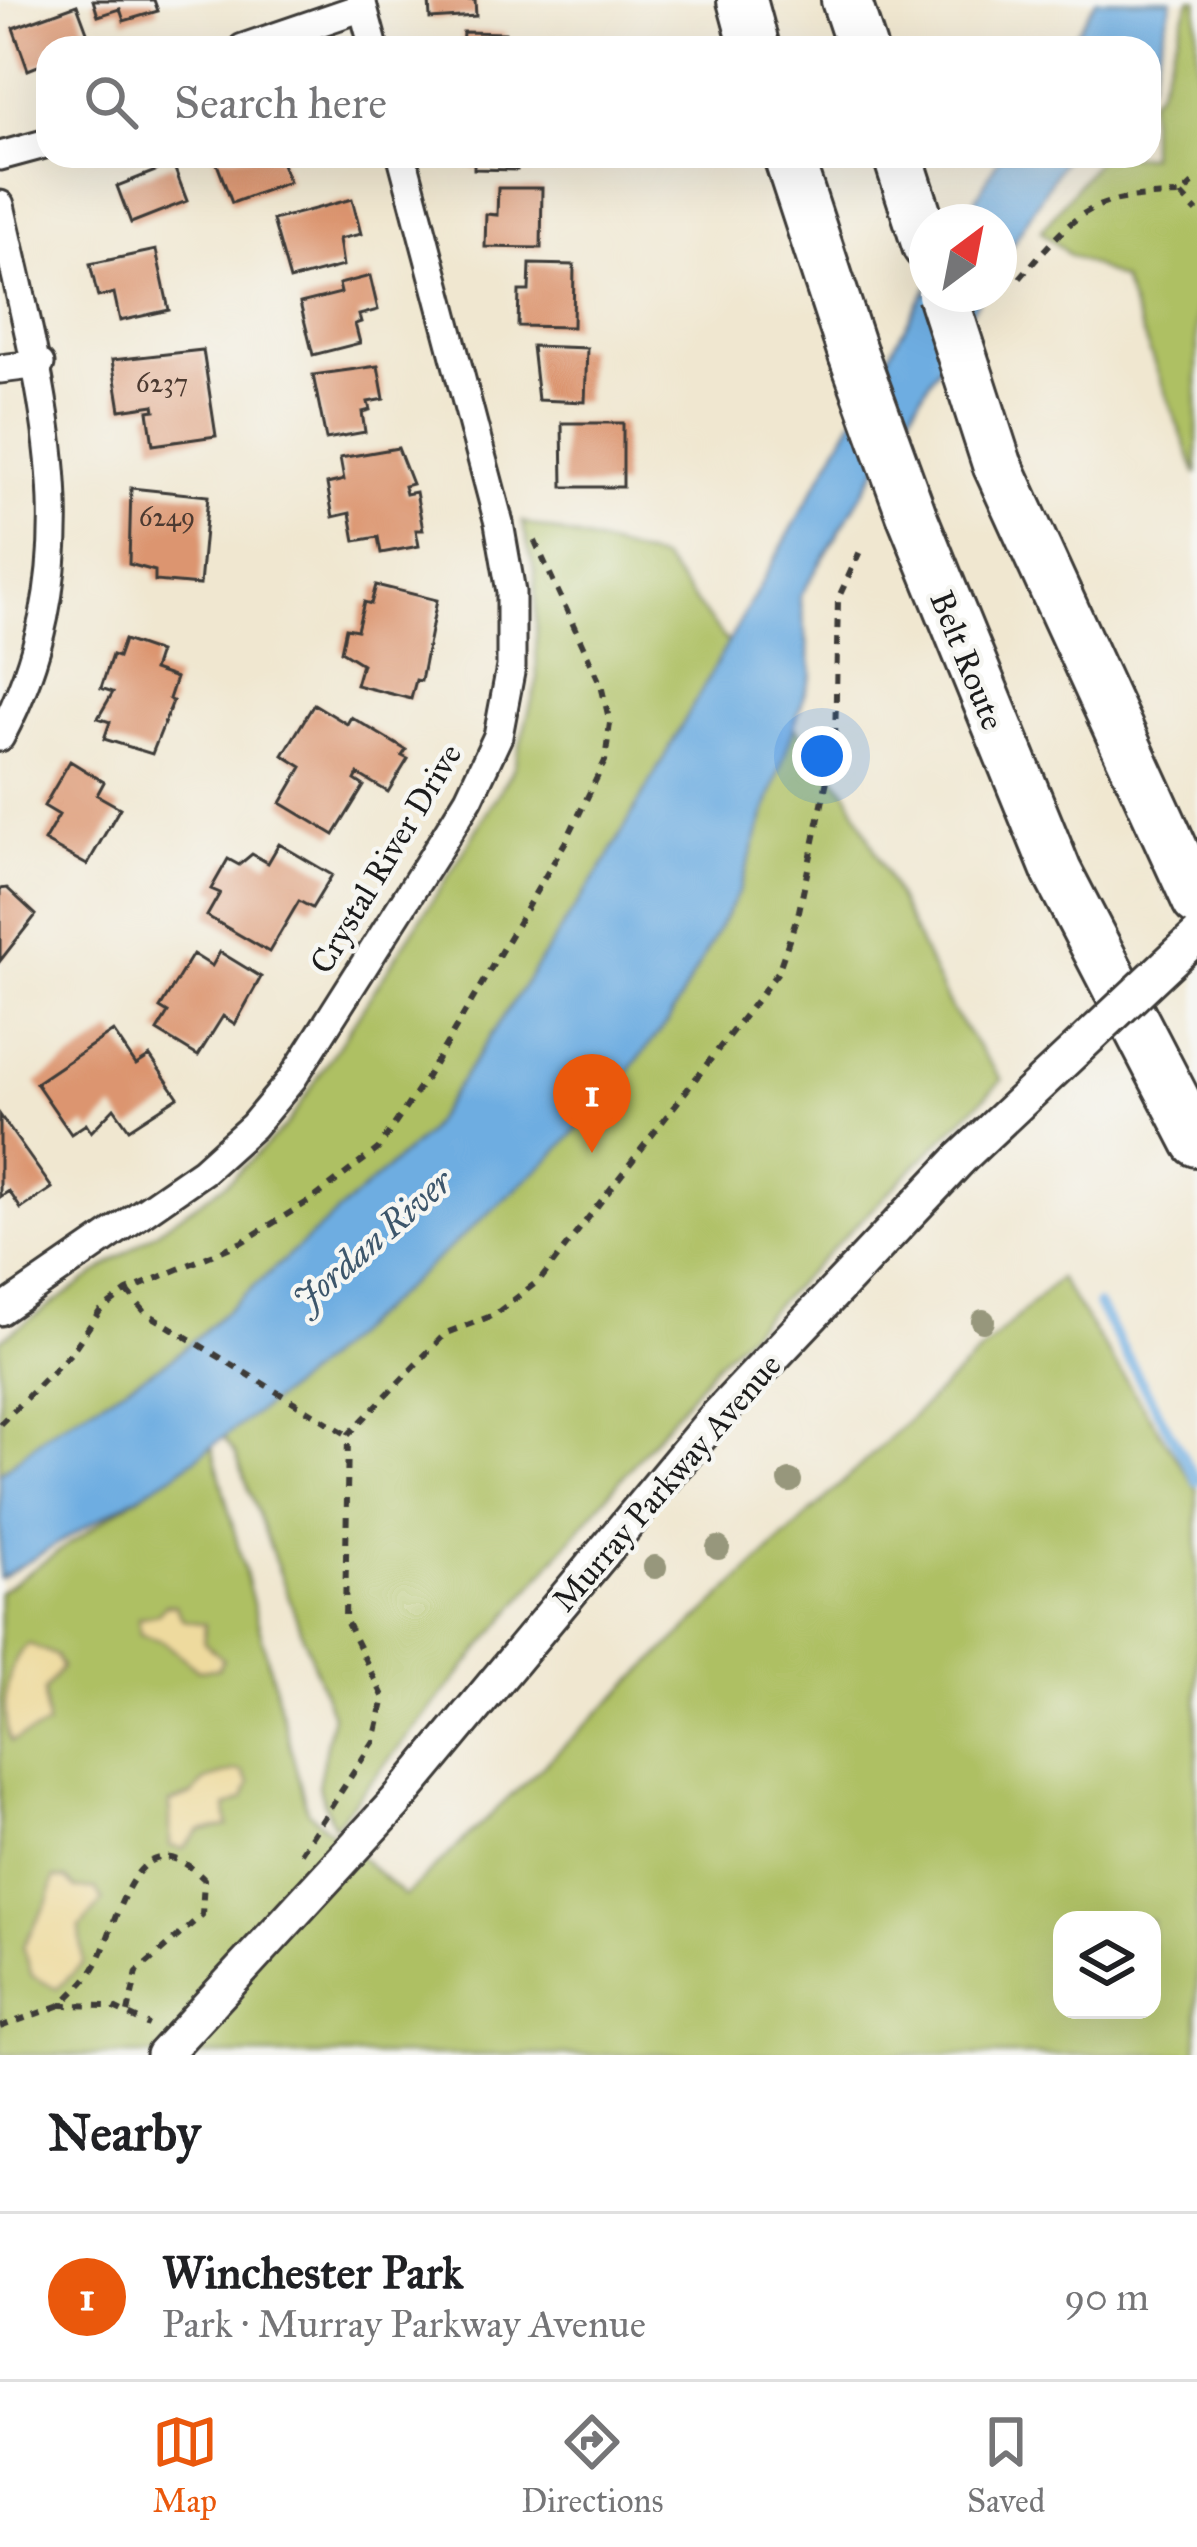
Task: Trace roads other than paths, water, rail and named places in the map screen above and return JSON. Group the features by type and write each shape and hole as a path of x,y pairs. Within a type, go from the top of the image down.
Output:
{"highway":[{"path":"742,0 752,36"},
{"path":"846,0 858,36"},
{"name":"Belt Route","path":"792,168 912,516 1057,872 1197,1142"},
{"path":"902,168 913,204"},
{"path":"948,312 997,464 1197,901"}],"street":[{"path":"275,36 362,3 371,36"},
{"path":"0,156 36,146"},
{"name":"Crystal River Drive","path":"0,1311 230,1150 292,1078 470,799 498,736 511,667 511,592 499,523 405,168"},
{"path":"0,205 40,364 55,502 50,570 34,652 0,737"},
{"path":"0,369 40,364"},
{"name":"Murray Parkway Avenue","path":"163,2055 395,1802 715,1418 961,1158 1197,936"}],"water":[{"path":"1096,0 1172,0 1161,41 1161,36 1074,36"},
{"path":"993,168 1059,168 1017,236 1017,204 973,204"},
{"name":"Jordan River","path":"913,312 971,312 800,597 812,673 739,891 669,1020 551,1158 299,1381 173,1475 0,1578 0,1473 49,1432 173,1358 425,1135 606,861"}],"waterway":[{"path":"1098,1305 1197,1481"}],"place":[{"name":"Winchester Park","path":"592,1153"}]}
